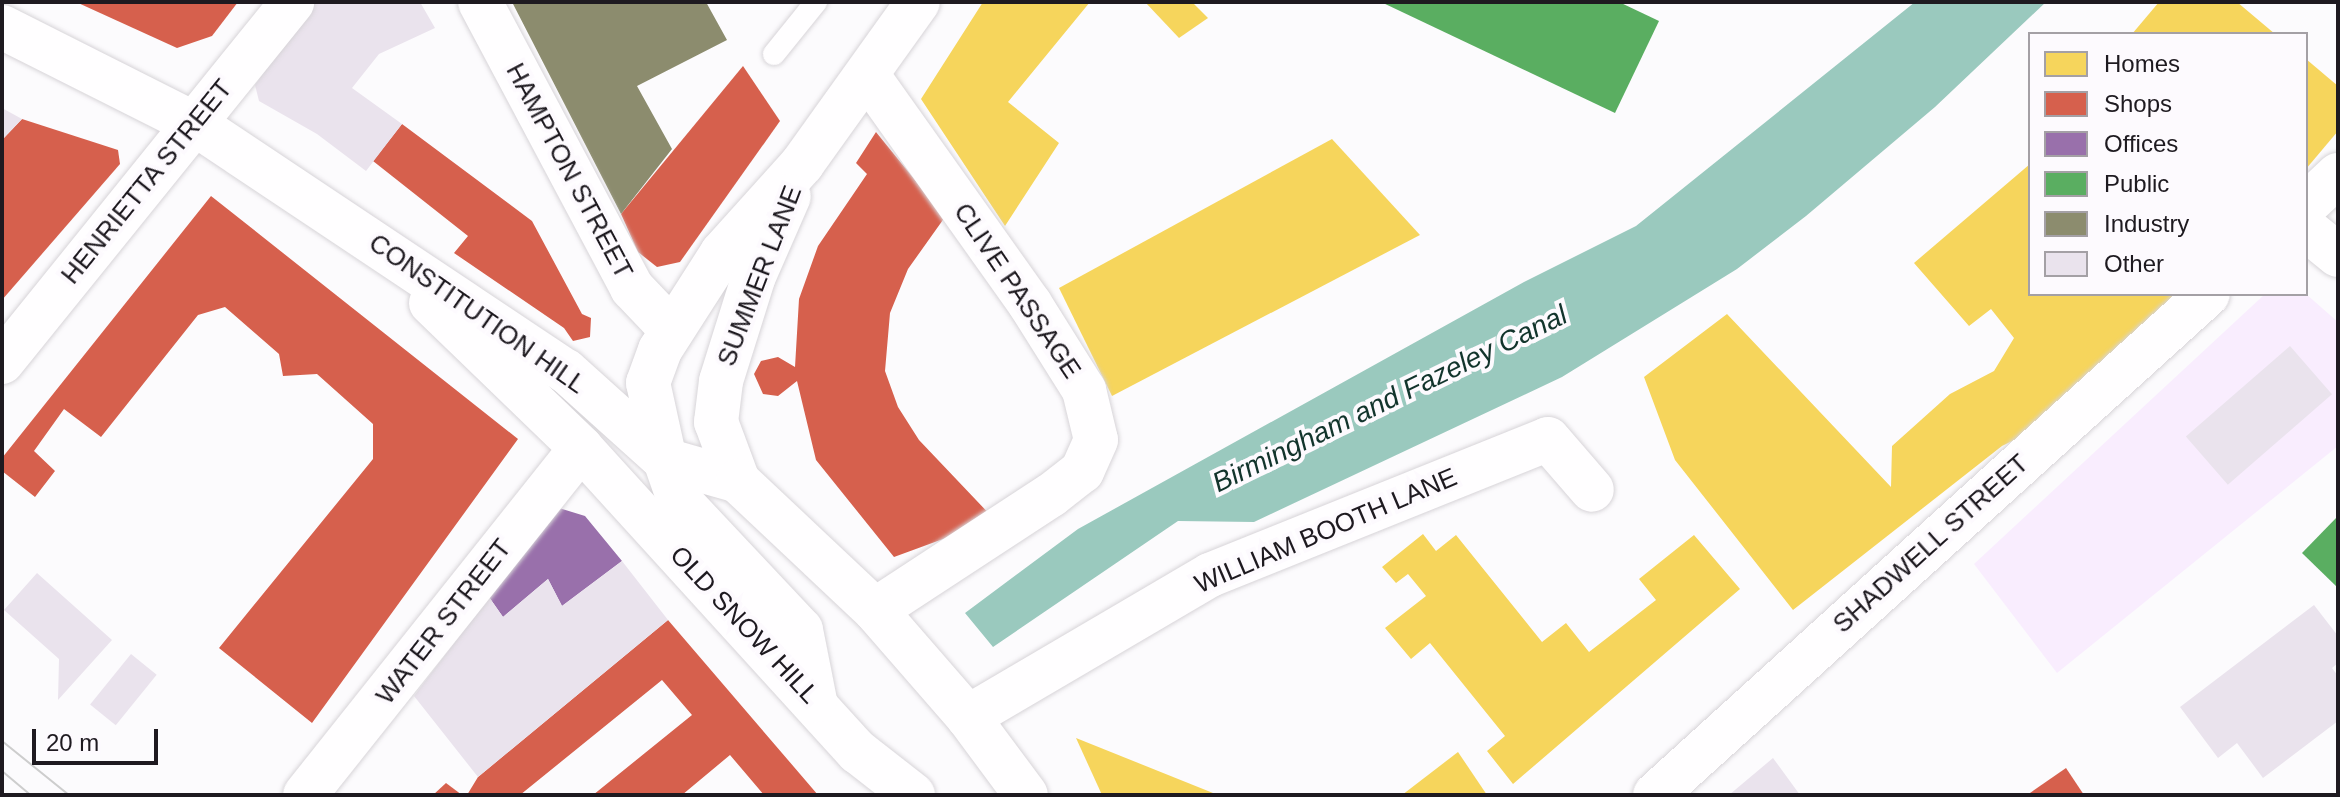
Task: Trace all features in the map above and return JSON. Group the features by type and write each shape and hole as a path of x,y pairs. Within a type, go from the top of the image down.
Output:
{"street":[{"name":"HENRIETTA STREET","path":"2,362 292,2"},
{"name":"HAMPTON STREET","path":"480,2 632,288 672,330"},
{"name":"SUMMER LANE","path":"665,460 648,383 672,330 722,253 802,164 868,76 918,2"},
{"name":"CONSTITUTION HILL","path":"2,27 195,124 566,371 665,460 738,481 875,610 968,717"},
{"name":"CLIVE PASSAGE","path":"868,76 1030,304 1084,390 1096,440 1082,471 1051,495 875,610"},
{"name":"SUMMER LANE","path":"738,481 716,422 721,381 754,276 802,164"},
{"path":"2308,203 2338,175"},
{"path":"2308,231 2338,255"},
{"name":"CONSTITUTION HILL","path":"361,233 581,448"},
{"name":"SHADWELL STREET","path":"1655,795 2206,296"},
{"name":"WILLIAM BOOTH LANE","path":"968,717 1210,575 1548,439 1592,490"},
{"name":"OLD SNOW HILL","path":"581,448 816,702 858,752 913,795"},
{"name":"WATER STREET","path":"305,795 581,448"},
{"name":"CONSTITUTION HILL","path":"665,460 679,500 801,630 816,702"},
{"path":"968,717 1026,795"}],"lane":[{"path":"774,54 816,2"}],"shaded area":[{"path":"2263,296 2308,296 2338,322 2338,446 2057,673 1974,564"}],"water":[{"name":"Birmingham and Fazeley Canal","path":"1915,2 2046,2 1935,107 1806,216 1737,269 1562,377 1254,522 1178,521 993,647 965,613 1078,529 1524,282 1636,226"}],"building: Homes":[{"path":"983,2 1090,2 1008,102 1059,143 1005,226 921,99"},
{"path":"1145,2 1192,2 1208,18 1179,38"},
{"path":"2159,2 2237,2 2273,32 2134,32"},
{"path":"2308,61 2338,86 2338,131 2308,167"},
{"path":"1332,139 1420,235 1112,396 1059,288"},
{"path":"2028,166 2028,296 2188,296 2051,422 2002,446 1793,610 1675,460 1644,377 1727,314 1891,487 1892,446 1950,394 1994,371 2014,338 1991,309 1969,326 1914,263"},
{"path":"1423,534 1436,551 1456,535 1542,642 1566,623 1589,652 1656,600 1639,579 1694,535 1740,589 1513,784 1487,751 1505,736 1430,643 1411,659 1385,628 1426,596 1408,574 1396,583 1382,567"},
{"path":"1076,738 1218,795 1102,795"},
{"path":"1458,752 1487,795 1402,795"}],"building: Shops":[{"path":"76,2 238,2 212,36 177,48"},
{"path":"743,66 780,121 680,262 657,267 638,252 621,214"},
{"path":"22,119 118,150 120,164 2,300 2,140"},
{"path":"402,124 532,221 582,314 591,318 590,337 573,341 564,328 454,253 468,236 373,161"},
{"path":"876,132 945,217 908,269 890,313 885,371 898,407 919,440 995,520 894,557 816,460 797,381 778,396 763,394 754,374 761,361 778,357 795,367 799,299 818,246 867,174 856,163"},
{"path":"211,196 518,439 312,723 219,648 373,459 373,424 317,374 283,376 279,354 225,307 198,315 101,437 64,409 34,451 55,471 35,497 2,471 2,458"},
{"path":"668,620 818,795 764,795 730,755 682,795 593,795 692,715 662,680 520,795 467,795 478,777"},
{"path":"2066,768 2084,795 2027,795"},
{"path":"446,783 462,795 433,795"}],"building: Offices":[{"path":"559,508 585,516 622,561 562,606 548,579 503,617 489,597"}],"building: Public":[{"path":"1381,2 1619,2 1659,21 1615,113"},
{"path":"2338,516 2338,588 2302,553"}],"building: Industry":[{"path":"512,2 706,2 727,40 637,86 672,149 621,214"}],"building: Other":[{"path":"313,2 420,2 435,28 379,54 352,88 402,124 366,171 317,134 259,101 255,85"},
{"path":"2,108 22,119 2,140"},
{"path":"2290,346 2332,394 2228,485 2186,437"},
{"path":"622,561 668,620 478,777 414,696 489,597 503,617 548,579 562,606"},
{"path":"37,573 112,640 58,700 59,659 4,610"},
{"path":"2314,605 2338,636 2338,663 2332,668 2338,676 2338,721 2263,778 2237,743 2218,758 2180,707"},
{"path":"131,654 157,675 116,725 90,705"},
{"path":"1773,758 1800,795 1729,795"}],"tram line":[{"path":"2,741 69,795"},
{"path":"2,771 31,795"}]}
